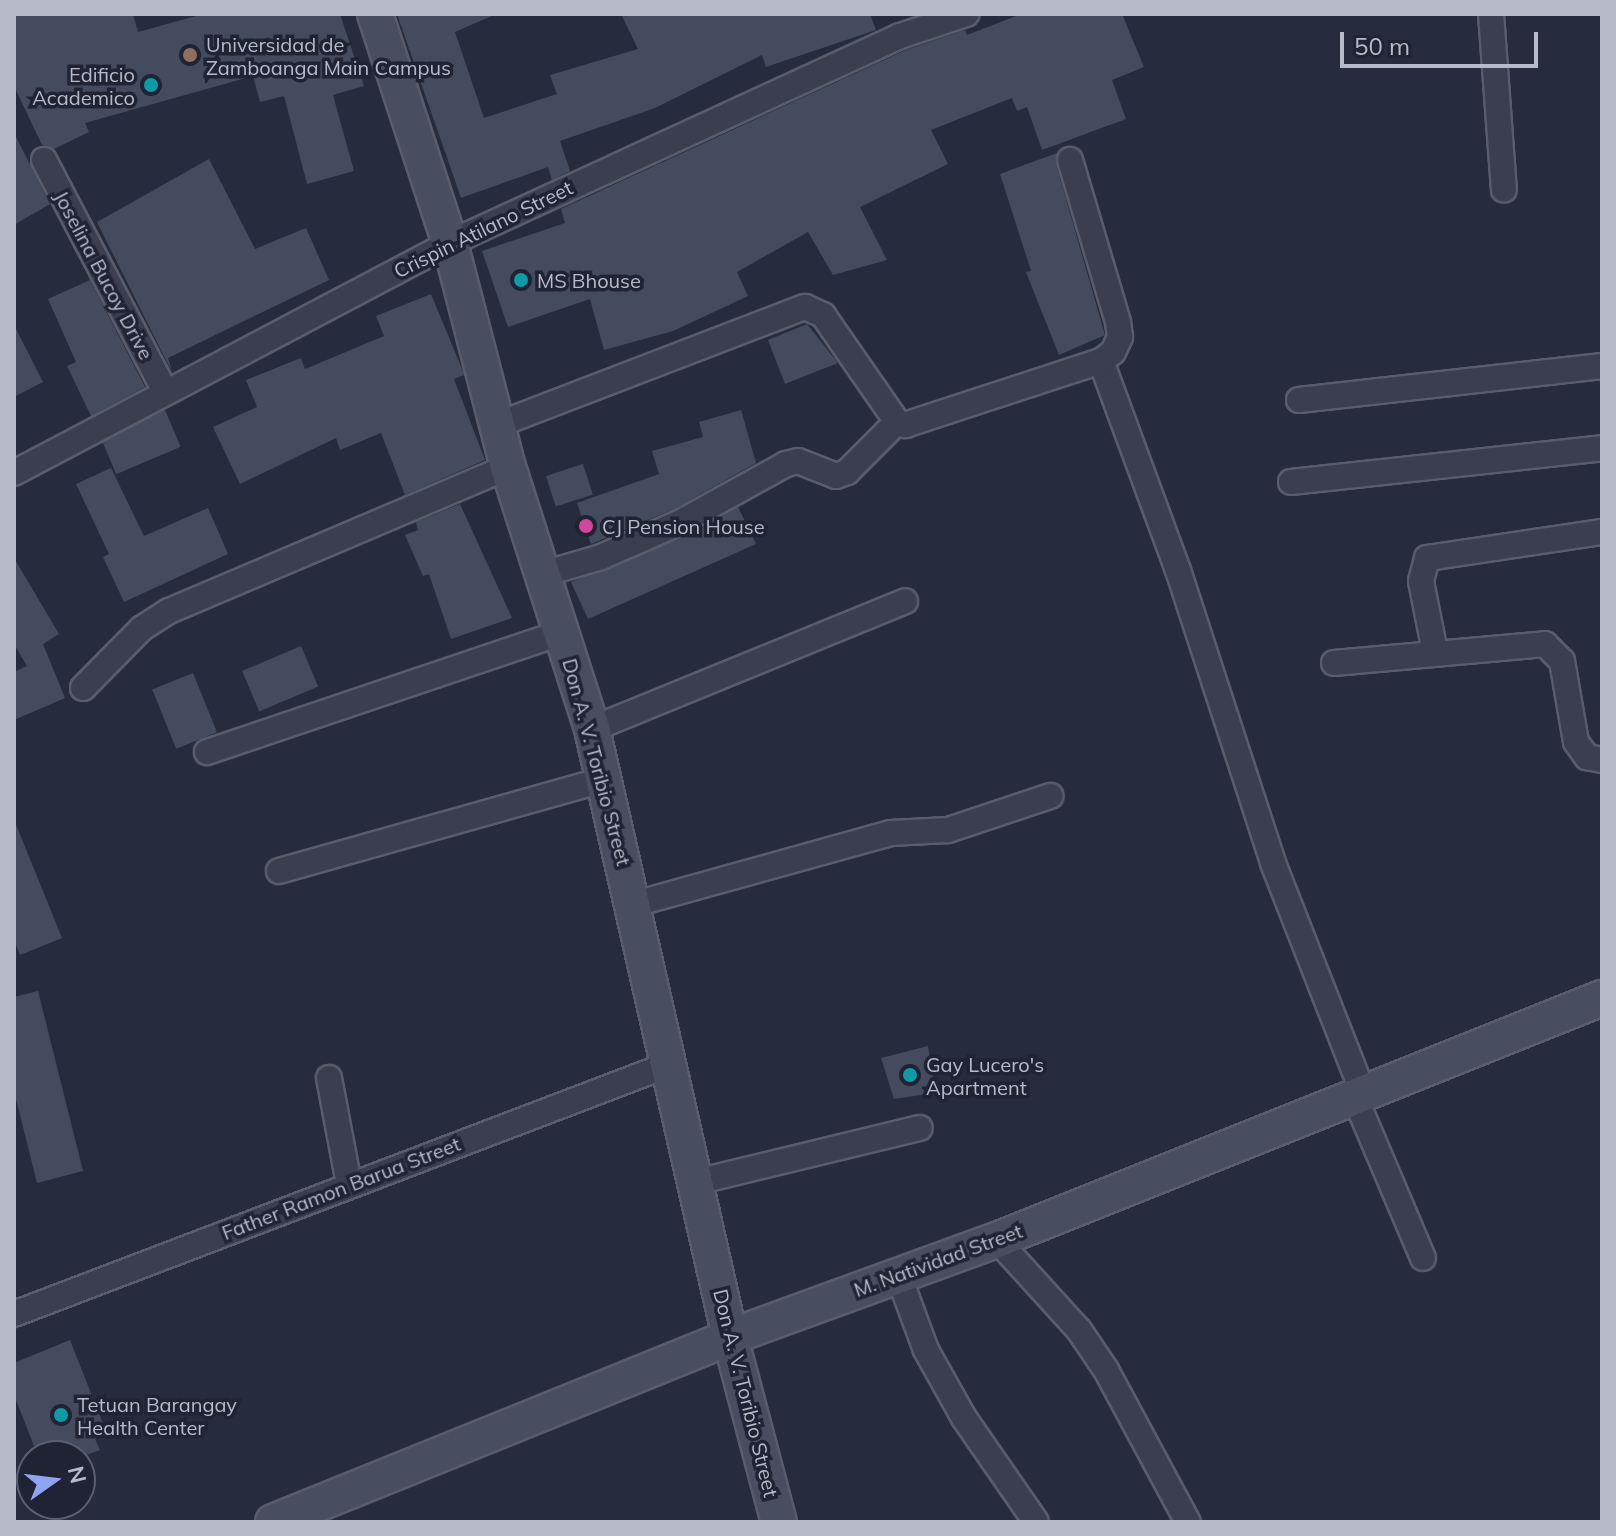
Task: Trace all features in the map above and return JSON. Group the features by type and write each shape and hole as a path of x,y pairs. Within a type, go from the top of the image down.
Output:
{"street":[{"name":"Don A. V. Toribio Street","path":"375,14 450,243 508,467 592,729 635,904 730,1337 779,1522"},
{"name":"Crispin Atilano Street","path":"14,473 164,390 450,243 897,25 966,14"},
{"path":"1491,14 1504,190"},
{"name":"Joselina Bucoy Drive","path":"44,160 164,390"},
{"path":"543,574 601,557 681,522 786,464 798,461 836,476 847,472 897,422 926,422 1101,361 1117,344 1118,322 1070,160"},
{"path":"497,425 805,307 823,315 897,422"},
{"path":"1101,361 1178,570 1273,863 1423,1258"},
{"path":"1299,400 1602,366"},
{"path":"1291,482 1602,448"},
{"path":"83,688 141,629 169,611 508,467"},
{"path":"1435,652 1421,581 1427,558 1602,532"},
{"path":"592,729 905,601"},
{"path":"207,752 561,633"},
{"path":"1334,663 1545,644 1562,661 1576,742 1587,757 1602,760"},
{"path":"279,871 603,780"},
{"path":"635,904 891,833 948,830 1050,796"},
{"name":"M. Natividad Street","path":"273,1522 730,1337 997,1240 1358,1092 1602,998"},
{"name":"Father Ramon Barua Street","path":"14,1314 670,1064"},
{"path":"329,1078 349,1184"},
{"path":"696,1182 920,1128"},
{"path":"997,1240 1079,1330 1106,1370 1188,1522"},
{"path":"898,1274 934,1364 964,1418 1036,1522"}],"building":[{"name":"Universidad de Zamboanga Main Campus","path":"14,14 133,14 138,32 203,14 340,14 364,86 333,95 354,171 307,184 284,96 260,102 253,76 85,123 89,132 54,149 42,145 14,86"},
{"path":"397,14 496,14 455,32 484,118 557,94 550,75 638,49 621,14 870,14 876,30 766,67 762,55 655,108 560,141 570,171 552,180 548,167 461,198"},
{"path":"1021,14 1122,14 1144,67 1112,80 1126,119 1042,150 1027,107 1017,111 1012,98 931,130 948,164 860,207 887,260 833,275 808,232 737,272 748,296 673,331 604,350 590,299 508,327 482,251 565,223 561,209 906,50 965,30 967,35"},
{"path":"14,133 50,204 14,225"},
{"path":"1057,153 1056,164 1105,335 1059,355 1026,272 1031,271 1000,174"},
{"path":"209,159 255,249 306,228 329,280 168,358 172,372 97,222"},
{"path":"90,280 145,387 91,416 67,366 76,362 48,299"},
{"path":"431,294 464,375 454,379 485,460 405,495 381,433 340,450 336,438 240,484 213,427 257,407 246,380 301,358 305,369 384,336 376,316"},
{"path":"807,324 838,363 785,384 768,340"},
{"path":"14,325 43,382 14,397"},
{"path":"165,410 181,447 116,474 101,437"},
{"path":"741,410 756,463 674,509 591,544 577,503 659,474 652,451 703,437 699,422"},
{"path":"583,464 593,494 556,506 546,476"},
{"path":"111,468 144,536 208,508 228,554 124,602 103,557 109,554 76,484"},
{"path":"460,504 512,618 451,639 429,574 423,576 405,535 418,530 416,522"},
{"path":"738,507 756,544 588,619 571,582 687,536"},
{"path":"14,558 59,634 43,644 65,698 14,720 14,672 27,666 14,644"},
{"path":"301,646 318,687 259,712 242,671"},
{"path":"193,673 217,732 176,749 152,689"},
{"path":"15,822 62,938 20,955 14,940"},
{"path":"38,991 83,1171 37,1183 14,1091 14,997"},
{"name":"Gay Lucero's Apartment","path":"928,1046 935,1093 894,1099 881,1058"},
{"name":"Tetuan Barangay Health Center","path":"70,1340 107,1434 95,1440 32,1440 14,1395 14,1363"}],"place":[{"name":"Universidad de Zamboanga Main Campus","path":"190,55"},
{"name":"Edificio Academico","path":"151,85"},
{"name":"MS Bhouse","path":"521,280"},
{"name":"CJ Pension House","path":"586,526"},
{"name":"Gay Lucero's Apartment","path":"910,1075"},
{"name":"Tetuan Barangay Health Center","path":"61,1415"}]}
